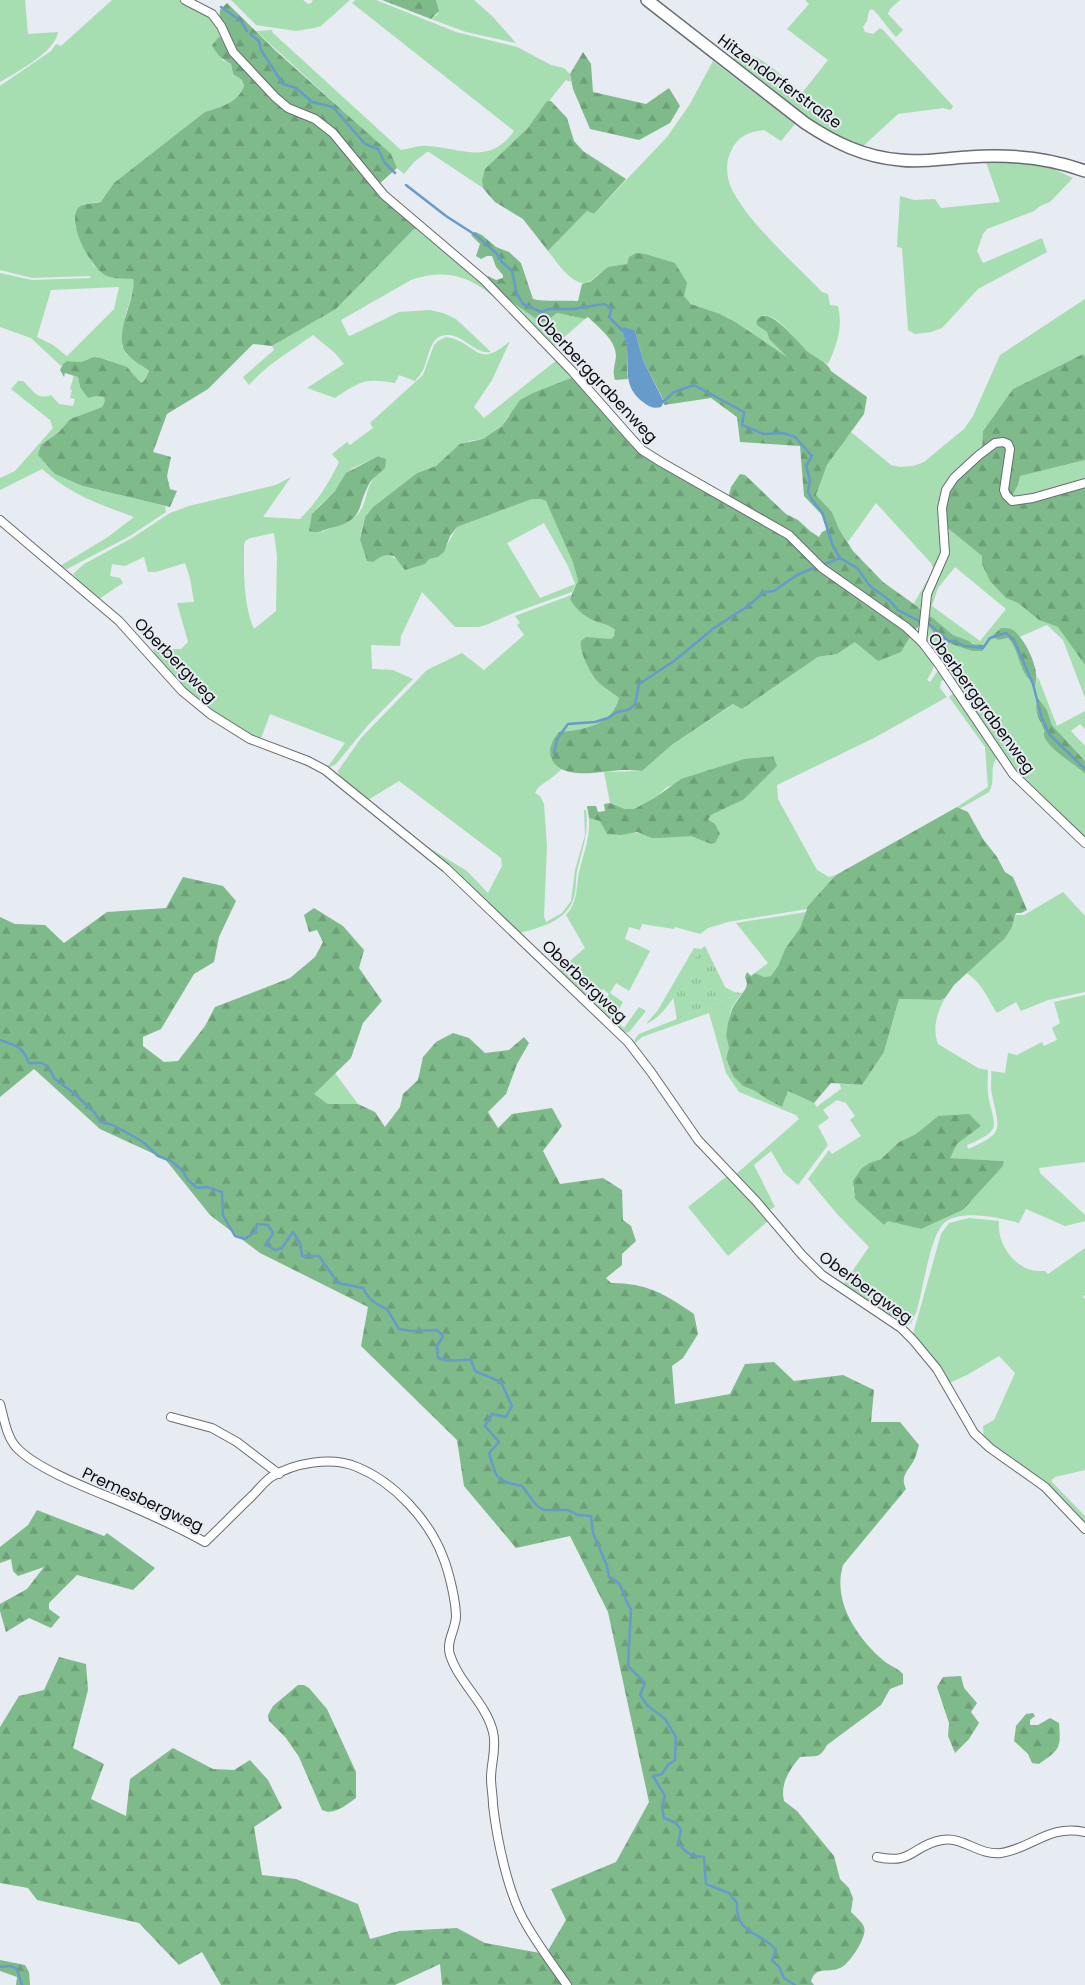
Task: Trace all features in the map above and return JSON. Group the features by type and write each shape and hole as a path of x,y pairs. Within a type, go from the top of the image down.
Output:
{"main road":[{"name":"Hitzendorferstraße","path":"647,0 805,123 828,138 857,151 884,158 915,161 972,156 1020,156 1055,161 1085,171"}],"street":[{"name":"Oberberggrabenweg","path":"185,0 214,16 233,52 283,105 315,119 333,133 388,200 489,284 559,357 642,450 789,535 822,568 886,612 922,642 962,698 1004,763 1027,789 1085,843"},
{"path":"922,642 927,594 945,553 942,514 944,497 954,478 979,454 1001,441 1008,444 1010,453 1004,490 1012,501 1033,498 1085,483"},
{"name":"Oberbergweg","path":"0,520 119,621 182,690 210,714 250,739 325,770 446,868 628,1042 698,1140 756,1201 811,1265 836,1285 901,1328 914,1340 934,1364 971,1429 982,1442 1045,1487 1085,1529"},
{"name":"Premesbergweg","path":"0,1404 7,1431 16,1446 30,1458 71,1481 144,1512 205,1542 268,1479 296,1466 326,1462 344,1463 357,1467 393,1490 413,1508 426,1523 443,1557 456,1609 456,1620 448,1644 450,1656 457,1670 489,1717 494,1734 491,1778 494,1808 504,1864 510,1884 525,1922 567,1985"},
{"path":"171,1417 212,1428 237,1442 279,1474"},
{"path":"877,1857 890,1860 901,1859 928,1844 948,1839 982,1851 1000,1853 1058,1831 1070,1829 1085,1832"}],"green space":[{"path":"0,0 25,0 28,34 58,32 50,47 43,54 0,82"},
{"path":"112,0 181,0 208,14 216,23 225,40 221,38 222,60 231,64 233,74 242,80 244,86 233,100 205,112 101,202 83,204 75,226 93,265 112,278 133,279 135,284 126,313 122,346 126,354 149,370 144,381 140,383 131,371 108,360 94,357 81,362 67,361 61,366 31,338 0,327 0,273 32,280 90,278 91,276 32,278 0,270 0,86 51,51 56,44 61,46","holes":["119,287 114,309 67,356 53,345 37,337 51,290"]},
{"path":"231,0 303,0 308,4 313,0 350,0 321,26 296,31 256,25"},
{"path":"355,0 376,0 456,32 517,47 551,65 564,68 570,74 571,82 566,80 528,129 482,181 483,188 429,152 414,162 404,174 397,168 390,154 256,31 272,30 273,33 401,150 425,146 485,152 505,142 514,131 352,3"},
{"path":"382,0 436,0 439,11 431,19"},
{"path":"436,0 474,0 492,16 516,43 466,32 431,19 438,14"},
{"path":"805,0 900,0 890,9 888,14 903,30 896,37 872,9 869,11 867,21 863,27 865,32 873,34 880,28 883,30 953,106 951,110 943,108 898,114 860,149 829,136 733,61 737,53 753,56 771,67 802,93 828,60 787,29 809,4"},
{"path":"227,3 277,52 391,154 397,168 378,185 334,131 289,107 238,55 219,20 220,10"},
{"path":"219,37 225,40 273,98 323,127 420,229 414,229 336,309 272,346 253,344 208,389 167,414 153,452 171,457 167,476 170,489 177,491 170,507 82,486 55,474 38,455 41,445 59,432 70,419 102,407 105,401 104,397 95,396 88,398 80,387 78,377 65,373 64,377 60,370 63,364 67,361 81,362 94,357 101,358 127,367 141,383 149,371 129,356 123,347 123,327 134,286 133,279 110,277 101,272 87,255 77,233 76,214 81,205 101,202 114,183 205,112 228,104 237,97 244,86 242,80 233,74 231,64 220,56 212,45"},
{"path":"583,52 591,64 593,92 646,104 669,88 680,106 670,123 639,140 590,129 573,89 570,74"},
{"path":"713,61 795,124 781,141 764,130 753,132 740,138 729,156 727,173 732,190 753,220 822,292 828,294 830,305 838,306 840,321 838,336 828,364 808,352 781,324 770,316 763,315 758,326 767,332 769,339 787,357 785,358 736,323 691,303 684,296 629,261 627,264 604,272 589,282 583,283 577,282 566,273 548,251 587,211 594,214 667,137 690,104"},
{"path":"547,101 551,101 567,118 574,141 583,151 626,179 594,214 587,211 548,251 523,219 495,202 483,188 482,181 485,169 528,128"},
{"path":"986,162 1031,164 1051,169 1073,178 1050,202 1034,211 987,229 983,234 977,251 983,263 1042,238 1047,252 978,289 942,328 931,332 915,334 908,330 902,248 897,247 900,196 914,200 935,199 941,208 1000,202"},
{"path":"414,229 420,229 467,267 522,322 522,325 498,301 473,283 460,277 429,275 411,280 341,320 348,335 350,336 399,312 430,310 456,319 491,352 474,348 454,336 442,336 437,338 431,347 423,370 415,381 399,375 395,383 363,382 335,398 307,388 344,364 335,353 313,335 271,365 249,385 243,377 274,350 272,346 336,309"},
{"path":"475,232 482,235 496,247 509,252 521,263 533,299 538,300 578,301 582,284 590,282 608,267 627,264 629,257 636,253 675,263 687,283 684,296 691,304 720,314 737,323 787,357 769,339 767,332 758,326 756,322 761,317 767,316 774,319 807,351 824,362 831,371 867,397 864,414 827,465 816,495 832,512 839,529 853,551 883,582 918,607 922,612 921,624 914,631 823,567 810,552 728,498 731,487 740,474 745,475 786,514 798,520 819,537 826,530 826,522 804,496 800,446 740,442 737,417 711,398 664,405 664,401 643,360 635,331 622,333 628,349 628,379 615,380 615,350 606,335 588,317 585,319 557,313 548,320 541,322 506,298 486,278 488,276 496,280 503,278 503,275 496,267 492,256 481,259 476,256 480,244 471,235"},
{"path":"506,298 548,320 557,313 585,319 553,347"},
{"path":"1085,299 1085,357 1083,354 1013,389 983,431 982,450 953,477 944,545 922,612 914,603 934,569 931,563 876,503 848,542 839,529 832,512 816,495 827,465 851,432 891,465 901,467 913,466 924,462 964,429 973,416 1000,355"},
{"path":"446,337 457,340 477,352 490,354 499,350 510,341 492,380 474,407 484,418 558,359 574,377 508,416 502,426 483,439 469,441 436,466 417,473 373,507 365,517 360,538 364,546 365,556 388,555 400,563 438,557 457,527 532,499 540,499 547,502 556,517 578,580 572,592 478,627 455,627 422,592 401,636 400,646 371,645 372,669 393,670 413,679 369,724 335,765 327,768 345,743 270,714 260,741 212,712 185,689 155,655 153,649 181,649 188,642 177,603 194,602 185,563 156,572 148,572 144,557 125,566 112,564 110,576 120,578 123,583 99,599 78,581 73,574 84,564 132,538 170,513 189,506 276,485 291,477 263,517 300,519 322,492 339,462 332,454 347,442 350,445 373,428 370,423 423,375 434,345","holes":["378,456 382,457 380,473 371,482 364,504 358,514 345,523 322,532 317,508 335,491 351,469","544,523 568,566 575,584 540,598 507,543","274,533 277,556 276,611 254,629 246,599 244,578 244,546 245,541 250,538"]},
{"path":"1083,354 1085,357 1085,460 1020,476 1018,485 1011,498 1007,493 1010,443 982,450 983,431 1013,389"},
{"path":"74,375 78,377 80,387 95,396 104,397 105,401 102,407 70,419 59,432 41,445 55,474 81,486 165,506 166,512 130,536 67,569 60,566 108,537 134,517 97,503 75,492 42,469 0,490 0,478 15,471 53,428 50,420 11,389 18,381 23,381 38,395 51,395 59,404 73,406 75,399 70,398 72,390 70,389"},
{"path":"574,377 629,440 774,528 911,635 901,652 878,661 855,642 837,654 818,657 742,709 733,704 673,744 642,771 622,770 582,773 563,770 556,765 551,757 550,750 559,732 578,730 603,720 610,714 619,698 597,681 586,662 581,646 581,641 586,637 611,639 614,636 615,630 585,615 575,607 570,599 578,580 572,560 546,501 532,499 457,527 450,536 444,552 438,557 429,559 425,564 405,570 394,556 385,555 373,562 367,561 360,539 365,517 373,507 417,473 436,466 460,444 483,439 502,426 520,400"},
{"path":"999,444 1007,446 1008,501 1085,486 1085,665 1058,627 1039,620 1018,603 1006,598 990,581 982,564 982,556 945,526 944,505 954,484 967,469"},
{"path":"378,456 386,459 385,468 372,479 355,517 342,525 318,532 309,531 312,514 335,491 346,473"},
{"path":"1085,460 1085,481 1032,496 1011,498 1018,485 1019,476"},
{"path":"945,526 982,556 982,564 1011,600 1018,603 1039,620 1058,627 1085,665 1085,698 1063,640 1047,625 1019,637 1017,634 991,637 999,640 1008,638 1016,649 1023,670 1036,684 1038,677 1057,726 1085,711 1085,729 1080,724 1071,731 1085,746 1085,761 1052,725 1047,710 1038,698 1036,706 1047,741 1085,774 1085,840 1015,773 931,649 927,641 927,624 943,638 972,651 980,646 953,635 932,617 927,616 927,601 944,565","holes":["955,567 1006,609 980,641 932,606 938,588"]},
{"path":"571,595 570,599 595,621 611,626 615,630 614,636 611,639 601,639 596,680 619,698 610,714 603,720 577,730 559,732 558,766 562,768 535,793 540,796 544,804 547,846 544,916 546,922 562,913 571,901 575,870 585,835 584,810 586,810 586,832 577,871 575,893 571,905 559,918 544,926 519,933 418,841 467,871 488,893 502,866 501,858 399,781 368,800 346,783 338,771 361,738 427,670 462,653 484,670 524,635 517,625 520,623 515,616"},
{"path":"927,616 932,617 953,635 973,644 983,645 983,651 972,651 946,642 936,636 927,624"},
{"path":"1001,628 1013,630 1023,640 1034,665 1036,681 1034,687 1032,680 1025,674 1012,642 1008,638 999,640 991,637"},
{"path":"911,635 935,663 927,680 930,682 939,669 946,679 941,681 940,688 947,697 874,738 777,785 778,799 817,870 829,877 836,875 807,909 728,922 708,928 700,934 675,927 674,929 642,924 640,930 629,927 625,939 650,951 629,991 616,983 610,993 623,1002 618,1011 605,1000 609,994 603,989 601,991 571,965 565,972 624,1028 639,1007 646,1011 629,1032 624,1033 558,971 585,948 566,915 573,905 576,895 579,872 588,839 589,818 597,818 621,835 631,832 691,835 711,844 708,820 711,815 743,800 773,756 744,759 667,787 656,797 634,809 625,809 610,803 604,772 642,771 673,744 734,704 742,709 818,657 837,654 855,642"},
{"path":"955,692 1000,761 996,759 994,763 992,784 989,792 961,808 957,807 988,787 985,747 949,697"},
{"path":"1038,698 1047,710 1052,725 1085,761 1085,774 1056,751 1047,741 1036,710"},
{"path":"773,756 777,766 743,800 711,815 708,820 715,824 720,834 715,843 711,844 691,836 652,838 637,832 621,835 607,834 600,821 589,818 587,806 596,806 598,812 605,811 604,804 610,803 625,809 634,809 656,797 681,779 744,759"},
{"path":"957,807 968,812 1005,872 1013,877 1027,910 1016,913 1012,927 1005,938 954,985 945,998 940,1000 899,999 884,1052 862,1085 831,1083 814,1103 788,1091 782,1107 743,1086 733,1076 726,1058 729,1048 726,1035 733,1007 746,988 745,977 747,972 751,976 755,973 764,977 771,976 778,966 785,949 800,928 808,906 836,875"},
{"path":"183,877 223,886 236,901 219,937 214,962 194,974 161,1029 143,1037 143,1046 164,1062 178,1061 205,1026 215,1007 290,978 315,957 323,942 317,930 309,932 304,915 314,908 343,926 364,950 359,968 382,1001 363,1023 351,1058 314,1094 328,1104 358,1104 375,1112 385,1127 400,1107 403,1094 418,1080 423,1057 436,1042 453,1033 469,1038 485,1053 509,1050 524,1037 529,1043 517,1064 506,1094 488,1112 498,1128 512,1114 552,1108 562,1126 543,1151 560,1184 603,1178 622,1190 623,1220 631,1226 636,1241 622,1254 622,1265 606,1278 611,1283 635,1285 655,1291 694,1314 698,1334 683,1358 672,1366 675,1404 730,1394 745,1364 774,1362 794,1381 843,1375 874,1390 871,1422 900,1422 919,1445 914,1460 904,1478 906,1489 843,1565 840,1579 844,1605 856,1630 874,1652 903,1674 903,1684 890,1689 881,1705 827,1745 822,1753 800,1757 792,1767 784,1783 784,1801 797,1811 834,1856 840,1879 849,1888 853,1898 851,1912 864,1927 861,1943 848,1962 835,1970 819,1971 816,1973 811,1981 814,1985 442,1985 440,1964 395,1985 221,1985 202,1952 179,1965 139,1923 37,1900 28,1888 0,1883 0,1727 19,1696 44,1690 59,1657 86,1664 88,1690 73,1748 104,1764 91,1799 126,1816 130,1779 173,1748 213,1769 234,1770 250,1760 268,1780 282,1808 254,1827 262,1875 296,1879 358,1904 370,1939 399,1931 457,1928 485,1943 546,1954 566,1920 551,1889 616,1862 649,1802 608,1612 570,1536 516,1548 464,1486 457,1440 361,1346 368,1307 260,1253 210,1215 165,1159 100,1129 34,1069 0,1097 0,917 15,924 45,925 64,943 107,912 166,908"},
{"path":"1063,892 1085,916 1085,992 1048,1000 1021,1011 1016,1002 997,1013 981,987 967,973 1012,927 1016,915 1024,915"},
{"path":"806,912 800,928 785,949 778,966 771,976 764,977 755,973 768,963 736,923"},
{"path":"705,946 725,987 734,992 742,993 677,1019 673,997 701,949"},
{"path":"694,948 701,949 678,991 663,1012 646,1024 658,1010"},
{"path":"742,993 732,1007 726,1034 729,1048 726,1058 733,1076 743,1086 782,1107 788,1091 814,1103 817,1107 841,1089 840,1084 862,1085 884,1052 899,999 939,1000 945,998 935,1026 938,1044 978,1068 988,1070 988,1094 994,1126 987,1135 967,1145 968,1149 989,1138 997,1129 997,1115 991,1091 991,1071 1005,1073 1008,1053 1017,1055 1042,1042 1044,1046 1057,1040 1052,1028 1060,1023 1054,1002 1085,995 1085,1162 1039,1168 1040,1173 1085,1215 1085,1221 1065,1226 1026,1209 1019,1223 969,1215 950,1219 938,1231 927,1266 916,1313 911,1323 904,1328 842,1286 869,1247 838,1215 808,1179 829,1150 832,1154 861,1136 850,1120 855,1116 846,1103 837,1100 823,1110 829,1118 818,1126 828,1145 798,1185 784,1173 771,1151 754,1165 775,1207 769,1210 735,1175 799,1119 796,1115 739,1092 726,1073 709,1013 642,1037 634,1044 639,1034","holes":["938,1116 981,1126 957,1144 949,1158 1004,1161 1003,1166 963,1210 921,1229 888,1220 885,1225 855,1199 853,1187 869,1163 881,1159 899,1142 916,1134"]},
{"path":"335,1073 358,1104 328,1104 313,1094"},
{"path":"969,1114 981,1126 957,1144 950,1158 1004,1161 1003,1166 963,1210 921,1229 888,1221 884,1225 855,1199 853,1181 861,1169 869,1163 881,1159 899,1142 916,1134 938,1116"},
{"path":"727,1176 769,1220 728,1256 688,1207"},
{"path":"969,1218 999,1221 1001,1240 1004,1246 1012,1258 1025,1268 1031,1270 1045,1271 1048,1274 1085,1248 1085,1295 1083,1297 1085,1299 1085,1470 1055,1477 1051,1481 1085,1516 1085,1525 1054,1492 984,1440 983,1426 994,1420 1015,1373 999,1356 967,1375 949,1383 933,1358 913,1334 941,1234 949,1223"},
{"path":"37,1510 104,1536 107,1533 155,1568 133,1590 77,1575 49,1603 49,1609 60,1617 51,1628 29,1618 6,1632 0,1604 27,1589 44,1567 18,1576 13,1571 11,1559 0,1563 0,1547 28,1525"},
{"path":"961,1676 964,1688 977,1703 971,1712 979,1723 969,1739 955,1753 948,1736 949,1723 937,1687 943,1677"},
{"path":"298,1685 304,1685 309,1688 327,1709 356,1772 356,1798 335,1811 322,1810 299,1757 286,1738 269,1721 268,1715 273,1706"},
{"path":"1033,1713 1035,1716 1030,1720 1030,1725 1038,1725 1050,1718 1059,1723 1060,1738 1058,1748 1039,1764 1032,1763 1028,1754 1014,1741 1016,1726 1026,1714"},
{"path":"0,1960 25,1965 29,1972 30,1985 16,1985 17,1977 0,1971"}],"water":[{"path":"624,327 635,331 643,360 664,402 661,407 654,408 647,405 632,390 628,378 627,345 621,329"}],"waterway":[{"path":"221,7 241,21 247,31"},
{"path":"250,34 259,41 261,50 283,84 296,88 312,102 333,107 365,144 378,149 385,163 395,173"},
{"path":"406,185 446,216 477,236 497,254 502,262 512,271 517,294 523,304 541,312 549,309 573,309 604,304 612,308 609,317 623,331"},
{"path":"663,402 674,392 694,385 744,412 742,425 764,434 783,433 795,437 812,456 806,466 810,480 808,492 822,512 833,546 840,558 857,568 870,586 889,600 898,610 919,621 928,623 948,641 955,641 964,646 983,648 990,638 1006,633 1014,640 1033,684 1041,715 1049,734 1085,769"},
{"path":"823,565 840,558"},
{"path":"554,753 557,739 568,724 595,722 608,718 617,712 628,710 635,705 639,684 674,661 714,628 748,606 764,592 774,591 797,575 816,567"},
{"path":"0,1040 18,1047 24,1053 29,1063 42,1063 49,1068 54,1078 77,1096 95,1113 101,1122 113,1125 143,1142 158,1156 171,1161 182,1170 188,1180 197,1188 207,1187 222,1192 223,1215 235,1236 245,1239 255,1232 257,1224 268,1225 273,1233 266,1245 275,1250 282,1248 293,1232 300,1243 302,1256 319,1256 338,1283 363,1288 373,1301 387,1309 399,1329 411,1331 437,1330 443,1336 437,1346 438,1358 451,1361 471,1360 475,1371 501,1382 512,1406 506,1417 492,1414 485,1426 499,1442 489,1453 496,1474 502,1480 522,1486 537,1506 544,1510 568,1510 578,1515 591,1516 593,1533 607,1566 609,1577 621,1587 631,1609 628,1666 645,1683 640,1695 647,1705 665,1719 676,1737 675,1760 668,1765 662,1774 653,1776 665,1796 662,1807 664,1818 676,1823 681,1830 678,1843 683,1849 692,1855 704,1857 706,1884 729,1893 737,1903 737,1913 740,1921 745,1927 776,1950 772,1960 779,1967 784,1978 795,1985"},
{"path":"0,1967 11,1966 17,1969 22,1985"}]}
